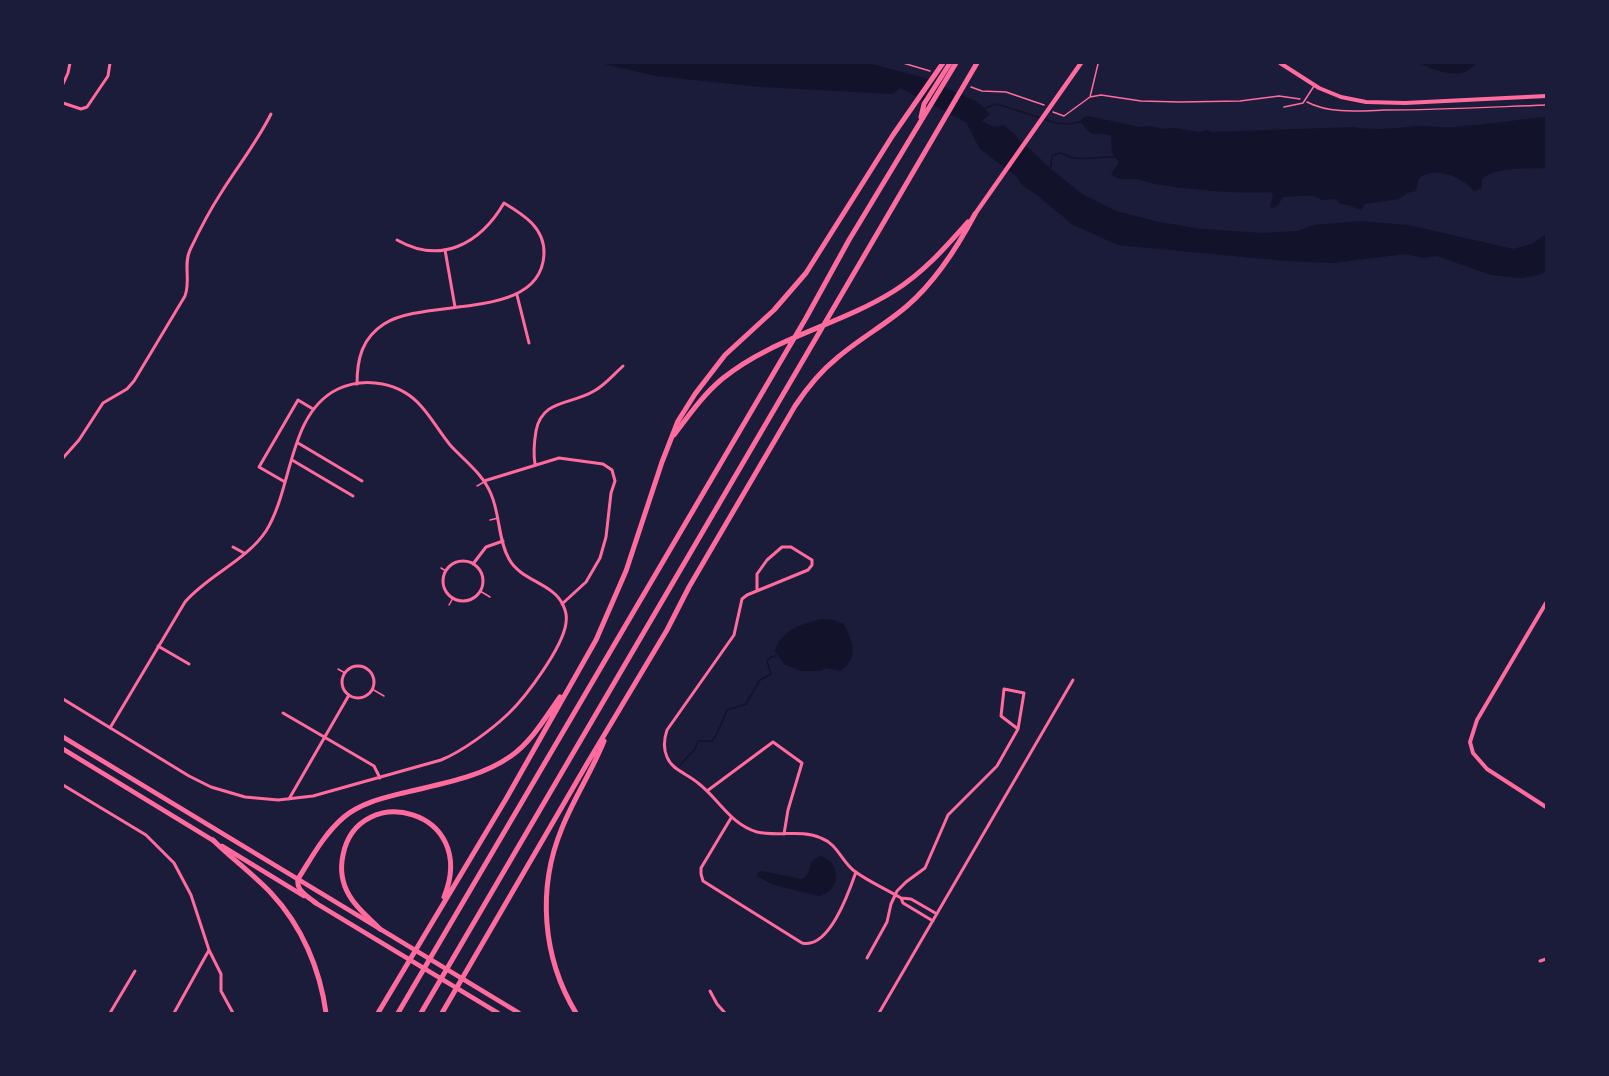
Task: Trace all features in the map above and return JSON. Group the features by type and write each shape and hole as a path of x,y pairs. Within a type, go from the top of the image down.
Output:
{"highway":[{"path":"378,1013 546,730 596,640 622,581 678,421 712,371 774,310 806,273 893,135 943,63"},
{"path":"920,122 924,104 950,63"},
{"path":"398,1013 956,63"},
{"path":"422,1013 977,63"},
{"path":"670,441 695,407 716,385 741,366 883,297 910,280 928,265 975,214"},
{"path":"443,1012 667,630 689,587 789,415 822,372 847,350 907,307 930,284 961,240 975,214"},
{"path":"316,903 299,889 298,879 326,835 346,816 387,797 476,774 498,765 512,756 533,735 573,678"},
{"path":"576,1013 560,982 550,949 546,921 547,882 561,828 594,766 611,725"},
{"path":"380,929 351,898 344,884 342,863 346,845 356,828 384,813 405,812 423,819 433,826 446,843 451,857 452,873 437,914"},
{"path":"213,840 264,886 292,919 314,964 324,997 326,1013"}],"main road":[{"path":"975,214 1081,63"},
{"path":"1280,63 1314,86 1341,97 1375,103 1546,96"},
{"path":"1546,603 1477,720 1470,742 1473,753 1487,769 1546,807"},
{"path":"63,737 519,1013"},
{"path":"63,749 498,1013"}],"street":[{"path":"63,84 70,63"},
{"path":"63,103 81,109 87,107 108,76 110,63"},
{"path":"63,458 79,440 103,402 127,389 134,381 186,293 188,283 186,263 190,250 219,196 251,150 271,114"},
{"path":"357,384 358,362 362,349 381,325 399,317 517,295 530,286 543,263 543,246 532,222 504,203 481,233 464,244 446,250 423,250 409,247 397,240"},
{"path":"446,250 454,307"},
{"path":"517,295 530,343"},
{"path":"535,464 533,446 538,420 544,412 594,391 623,366"},
{"path":"63,699 110,728 189,776 211,787 264,800 313,796 447,758 508,713 531,686 556,648 566,624 566,612 552,592 515,568 509,559 503,541 492,495 484,481 451,446 427,412 411,396 397,388 385,384 357,384 334,392 314,409 305,424 268,527 258,541 190,596 110,728"},
{"path":"285,482 259,467 298,400 314,409"},
{"path":"298,443 362,481"},
{"path":"484,481 559,458 603,464 613,471 615,483 602,553 589,577 562,604"},
{"path":"292,460 353,496"},
{"path":"473,564 486,547 503,541"},
{"path":"233,547 244,553"},
{"path":"757,590 758,574 767,560 782,548 791,547 812,560 812,565 808,570 757,590 742,599 734,636 670,724 665,736 666,756 672,765 699,783 731,818 758,832 809,834 822,838 834,847 856,872 895,895 911,899 937,914"},
{"path":"459,562 473,564 482,575 480,591 468,600 453,598 444,586 446,571 459,562"},
{"path":"158,646 189,664"},
{"path":"352,667 364,667 373,676 372,689 362,697 349,695 342,685 345,673 352,667"},
{"path":"879,1013 1073,680"},
{"path":"867,958 887,922 895,895 903,885 925,868 948,815 997,765 1018,729 1024,693 1004,689 1001,716 1018,729"},
{"path":"289,799 349,695"},
{"path":"283,712 374,766 380,778"},
{"path":"707,791 773,742 802,763 788,810 784,834"},
{"path":"63,785 138,830 156,843 170,858 188,886 209,950 221,974 221,991 233,1013"},
{"path":"731,818 702,868 700,874 703,881 802,943 814,944 821,939 839,911 856,872"},
{"path":"901,898 903,903 933,921"},
{"path":"174,1013 209,950"},
{"path":"1540,961 1546,959"},
{"path":"110,1013 135,971"},
{"path":"710,991 725,1013"}],"lane":[{"path":"1284,107 1297,106 1305,101 1314,86"},
{"path":"477,486 484,481"},
{"path":"490,520 498,518"},
{"path":"441,568 446,571"},
{"path":"480,591 490,597"},
{"path":"449,605 453,598"},
{"path":"338,669 345,673"},
{"path":"372,689 384,696"}],"path":[{"path":"903,63 939,74"},
{"path":"1090,97 1098,64"},
{"path":"971,87 982,91 994,90 1020,96 1047,106 1061,116 1071,112 1090,97 1101,95 1180,102 1240,101 1295,96 1324,108 1345,111 1546,105"}],"shaded area":[{"path":"600,63 868,63 925,78 977,102 990,114 982,121 994,127 1004,125 1051,169 1082,194 1116,211 1159,222 1203,229 1262,233 1297,231 1314,225 1360,221 1408,225 1513,249 1532,244 1546,234 1546,271 1539,275 1521,278 1491,275 1437,256 1424,258 1405,254 1333,263 1285,261 1118,245 1073,225 1021,184 1017,177 980,149 966,122 900,88 893,94 761,87 656,76"},
{"path":"1419,63 1477,63 1465,72 1454,74 1435,70"},
{"path":"1088,116 1140,127 1151,126 1200,132 1355,127 1376,129 1420,126 1453,127 1546,117 1546,168 1496,172 1482,179 1482,188 1474,191 1464,182 1450,175 1427,174 1417,183 1416,191 1407,193 1399,199 1365,204 1361,210 1340,204 1336,199 1322,200 1309,196 1283,197 1273,208 1270,207 1273,196 1271,192 1198,190 1137,179 1117,178 1111,174 1119,162 1112,153 1111,136 1093,134 1089,131 1080,122 1082,118"},
{"path":"823,619 844,624 852,643 852,655 846,666 840,671 826,668 820,671 801,671 784,664 775,651 782,638 801,625"},
{"path":"820,856 832,864 836,877 831,889 819,896 774,885 757,876 762,871 801,879 807,874 812,861"}],"waterway":[{"path":"983,109 997,104 1056,123 1080,122"},
{"path":"1050,170 1052,156 1058,153 1080,158 1115,157"},
{"path":"680,765 695,749 698,741 712,741 727,710 746,704 760,680 771,674 767,661 776,656"}]}
